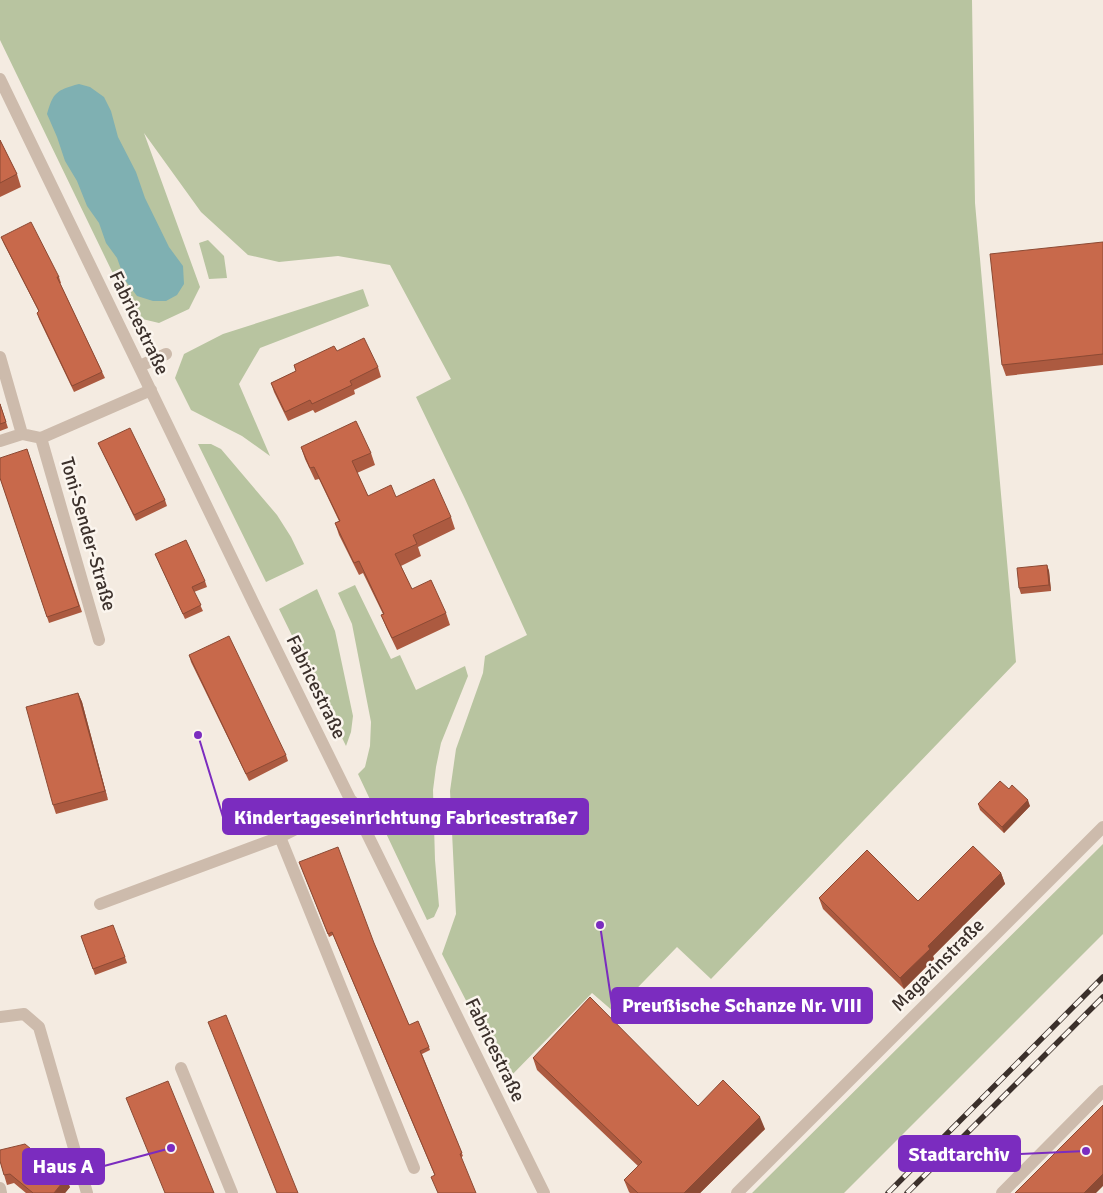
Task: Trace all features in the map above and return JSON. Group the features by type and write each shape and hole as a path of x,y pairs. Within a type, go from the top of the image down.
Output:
{"street":[{"name":"Fabricestraße","path":"0,79 257,611 544,1193"},
{"path":"140,366 166,354"},
{"path":"0,358 22,434"},
{"name":"Toni-Sender-Straße","path":"0,441 22,434 41,438 151,390"},
{"name":"Toni-Sender-Straße","path":"41,438 99,640"},
{"path":"100,904 280,837 352,801"},
{"name":"Magazinstraße","path":"737,1193 1103,827"},
{"path":"280,837 414,1168"},
{"path":"0,1017 24,1014 39,1027 87,1193"},
{"path":"181,1068 232,1193"},
{"path":"1002,1193 1103,1091"},
{"path":"0,1188 1,1193"}],"green space":[{"path":"0,0 972,0 975,203 1016,662 711,979 677,947 614,1012 592,993 507,1080 442,954 456,914 450,791 456,749 483,673 485,656 527,635 416,397 451,379 390,265 338,256 279,262 248,255 201,212 144,133 200,287 189,309 159,323 134,317 0,40"},
{"path":"208,240 224,256 227,278 209,279 199,243"},
{"path":"363,289 369,306 260,348 239,384 270,456 242,436 191,410 175,378 184,354 223,334"},
{"path":"198,444 211,444 221,449 277,515 291,537 304,564 266,582"},
{"path":"355,585 391,659 400,655 416,690 465,666 468,676 441,743 436,767 433,790 435,860 439,906 434,917 427,920 358,774 365,767 370,746 371,722 352,624 338,593"},
{"path":"317,589 335,631 353,716 351,732 346,746 279,609"},
{"path":"1103,844 1103,934 844,1193 752,1193"}],"water":[{"path":"79,84 90,87 104,97 111,111 118,137 136,172 145,198 169,247 183,266 184,284 177,295 166,301 153,301 137,296 125,280 117,258 106,243 99,223 87,206 77,181 65,161 47,114 51,101 57,93 65,88"}],"building":[{"path":"0,140 17,174 0,183"},
{"path":"31,222 59,277 57,277 102,372 72,386 37,313 39,311 1,237"},
{"path":"1103,242 1103,354 1002,365 990,254"},
{"path":"364,338 378,367 350,381 352,385 312,404 310,400 285,412 271,383 296,371 294,365 334,346 337,351"},
{"path":"0,404 6,422 0,424"},
{"path":"356,421 371,453 352,461 368,496 391,485 396,497 434,479 451,517 413,535 417,544 395,554 412,589 431,580 446,613 392,638 381,615 384,614 359,561 354,563 335,523 340,521 314,467 310,468 301,447"},
{"path":"130,428 165,500 134,515 98,443"},
{"path":"27,449 79,606 47,617 0,478 0,458"},
{"path":"186,540 205,581 192,587 201,605 183,614 155,554"},
{"path":"1047,565 1049,585 1019,588 1017,568"},
{"path":"229,636 286,755 246,774 189,655"},
{"path":"78,693 105,791 53,805 26,707"},
{"path":"1000,781 1009,789 1012,785 1028,800 1002,827 978,804"},
{"path":"973,846 1001,873 928,946 930,949 900,978 819,898 867,850 918,901"},
{"path":"338,847 374,943 409,1025 418,1021 429,1047 420,1051 462,1153 460,1154 476,1193 438,1193 431,1177 435,1175 332,932 328,934 299,862"},
{"path":"113,925 125,957 93,969 81,936"},
{"path":"590,997 698,1106 723,1080 760,1117 684,1193 638,1193 624,1180 642,1162 533,1058"},
{"path":"226,1015 298,1193 277,1193 208,1022"},
{"path":"168,1081 214,1193 165,1193 126,1098"},
{"path":"1103,1105 1103,1174 1084,1193 1015,1193"},
{"path":"25,1144 66,1178 54,1193 33,1193 10,1174 4,1175 0,1161 0,1150"}],"railway":[{"path":"888,1193 1103,977"},
{"path":"907,1193 1103,997"}],"place":[{"name":"Kindertageseinrichtung Fabricestraße7","path":"198,735"},
{"name":"Preußische Schanze Nr. VIII","path":"600,925"},
{"name":"Haus A","path":"171,1148"},
{"name":"Stadtarchiv","path":"1086,1151"}]}
